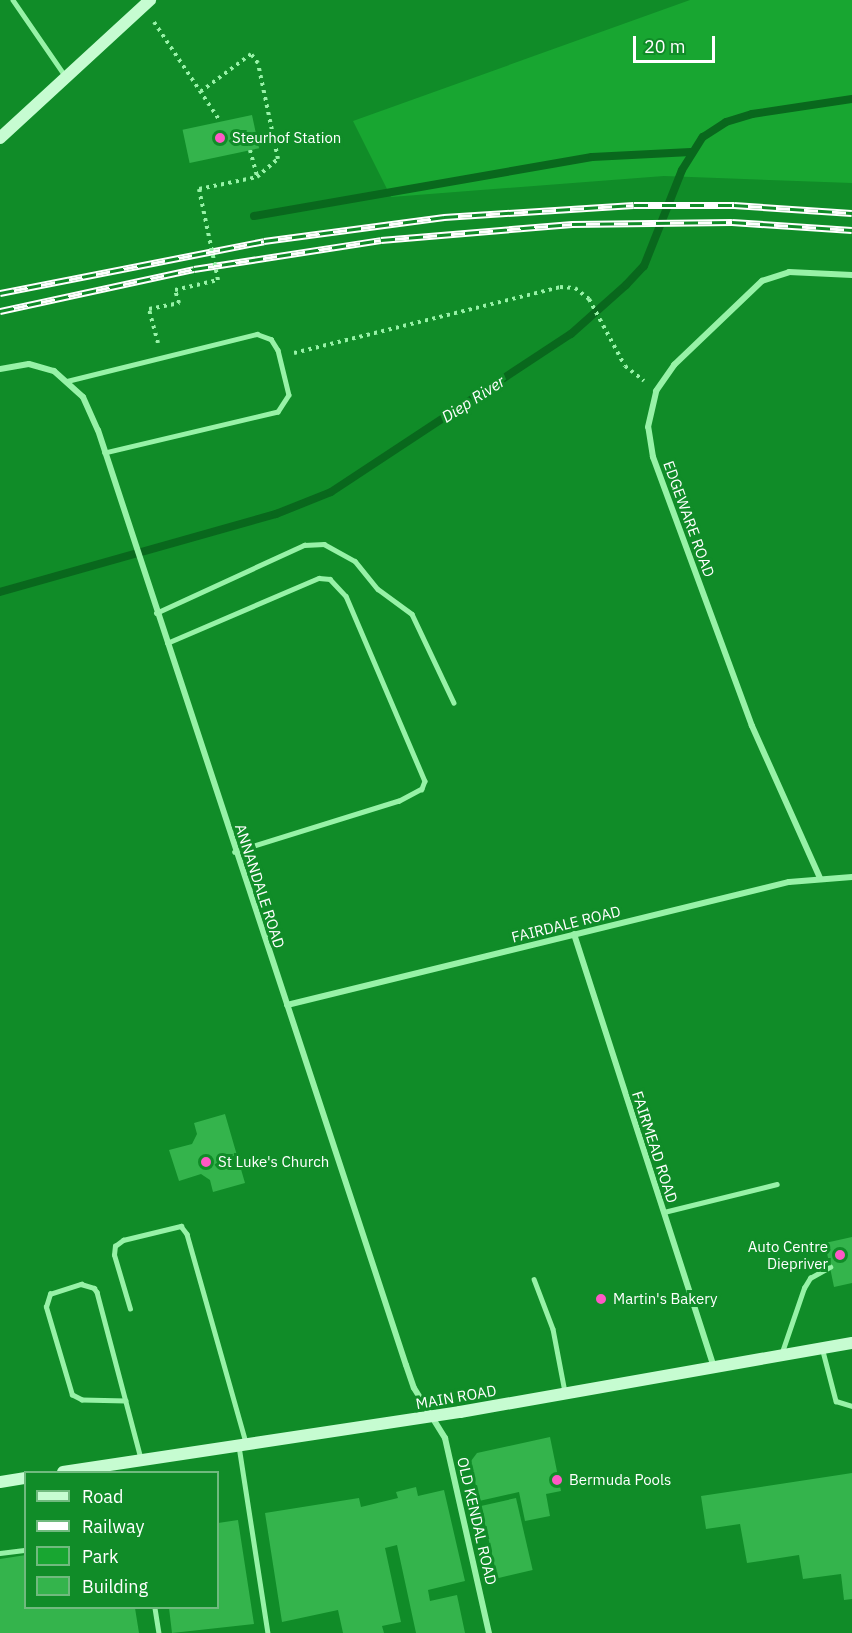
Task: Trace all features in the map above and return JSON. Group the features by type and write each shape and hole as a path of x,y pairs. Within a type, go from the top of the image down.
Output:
{"main road":[{"path":"0,138 147,3"},
{"name":"MAIN ROAD","path":"81,1471 134,1465 435,1416 852,1343"},
{"path":"0,1482 24,1478"}],"street":[{"name":"EDGEWARE ROAD","path":"820,878 752,726 653,457 648,427 656,391 674,365 771,276 789,272 852,276"},
{"name":"ANNANDALE ROAD","path":"0,369 29,364 54,371 67,381 89,408 414,1388 435,1416"},
{"name":"FAIRDALE ROAD","path":"286,1005 574,934 820,878 852,877"},
{"name":"FAIRMEAD ROAD","path":"574,934 714,1367"},
{"name":"OLD KENDAL ROAD","path":"435,1416 448,1449 489,1633"}],"lane":[{"path":"13,0 66,77"},
{"path":"67,381 257,334 271,339 279,357 289,395 278,412 105,453"},
{"path":"156,613 304,545 324,544 355,561 378,589 412,614 454,703"},
{"path":"166,644 319,578 330,579 346,596 425,781 422,789 399,801 235,852"},
{"path":"664,1212 777,1184"},
{"path":"130,1309 114,1255 115,1246 123,1240 181,1226 188,1234 243,1446 268,1633"},
{"path":"780,1356 804,1288 810,1278 830,1267"},
{"path":"534,1279 553,1329 565,1392"},
{"path":"126,1401 82,1400 72,1395 46,1307 50,1294 81,1284 94,1288 126,1401 134,1465"},
{"path":"822,1348 830,1387 836,1401 852,1406"},
{"path":"0,1553 24,1550"},
{"path":"155,1609 159,1633"}],"path":[{"path":"147,3 220,121"},
{"path":"161,356 149,309 179,303 175,290 218,280 199,189 257,177 278,159 258,63 251,54 200,92"},
{"path":"250,150 257,177"},
{"path":"279,357 561,287 575,288 589,299 626,366 656,391"}],"green space":[{"path":"690,0 852,0 852,183 664,176 391,197 353,121"}],"building":[{"name":"Steurhof Station","path":"252,115 259,148 190,163 183,130"},
{"name":"St Luke's Church","path":"225,1114 245,1183 213,1192 210,1180 201,1174 179,1181 169,1150 192,1144 197,1134 194,1123"},
{"name":"Auto Centre Diepriver","path":"852,1237 852,1283 834,1287 825,1243"},
{"path":"550,1437 561,1491 546,1494 550,1516 525,1521 519,1492 479,1501 471,1461 477,1453"},
{"path":"852,1473 852,1599 844,1600 841,1574 803,1579 799,1555 747,1563 740,1524 706,1529 701,1496"},
{"path":"416,1487 418,1496 444,1490 465,1581 428,1590 430,1601 457,1595 465,1633 416,1633 397,1545 385,1548 401,1622 382,1626 384,1633 343,1633 338,1610 282,1622 265,1513 359,1498 361,1507 398,1498 396,1492"},
{"path":"516,1498 533,1570 498,1578 481,1506"},
{"path":"238,1520 254,1624 172,1633 169,1609 219,1609 219,1523"},
{"path":"24,1555 24,1609 135,1609 139,1633 0,1633 0,1559"}],"waterway":[{"name":"Diep River","path":"0,592 276,514 331,492 571,334 626,285 644,266 682,170 703,137 726,122 752,114 852,99"},
{"path":"254,216 592,157 691,152"}],"railway":[{"path":"0,293 264,241 444,217 634,205 734,205 852,213"},
{"path":"0,311 194,269 381,240 572,224 732,222 852,230"}],"place":[{"name":"Steurhof Station","path":"220,138"},
{"name":"St Luke's Church","path":"206,1162"},
{"name":"Auto Centre Diepriver","path":"840,1255"},
{"name":"Martin's Bakery","path":"601,1299"},
{"name":"Bermuda Pools","path":"557,1480"}]}
